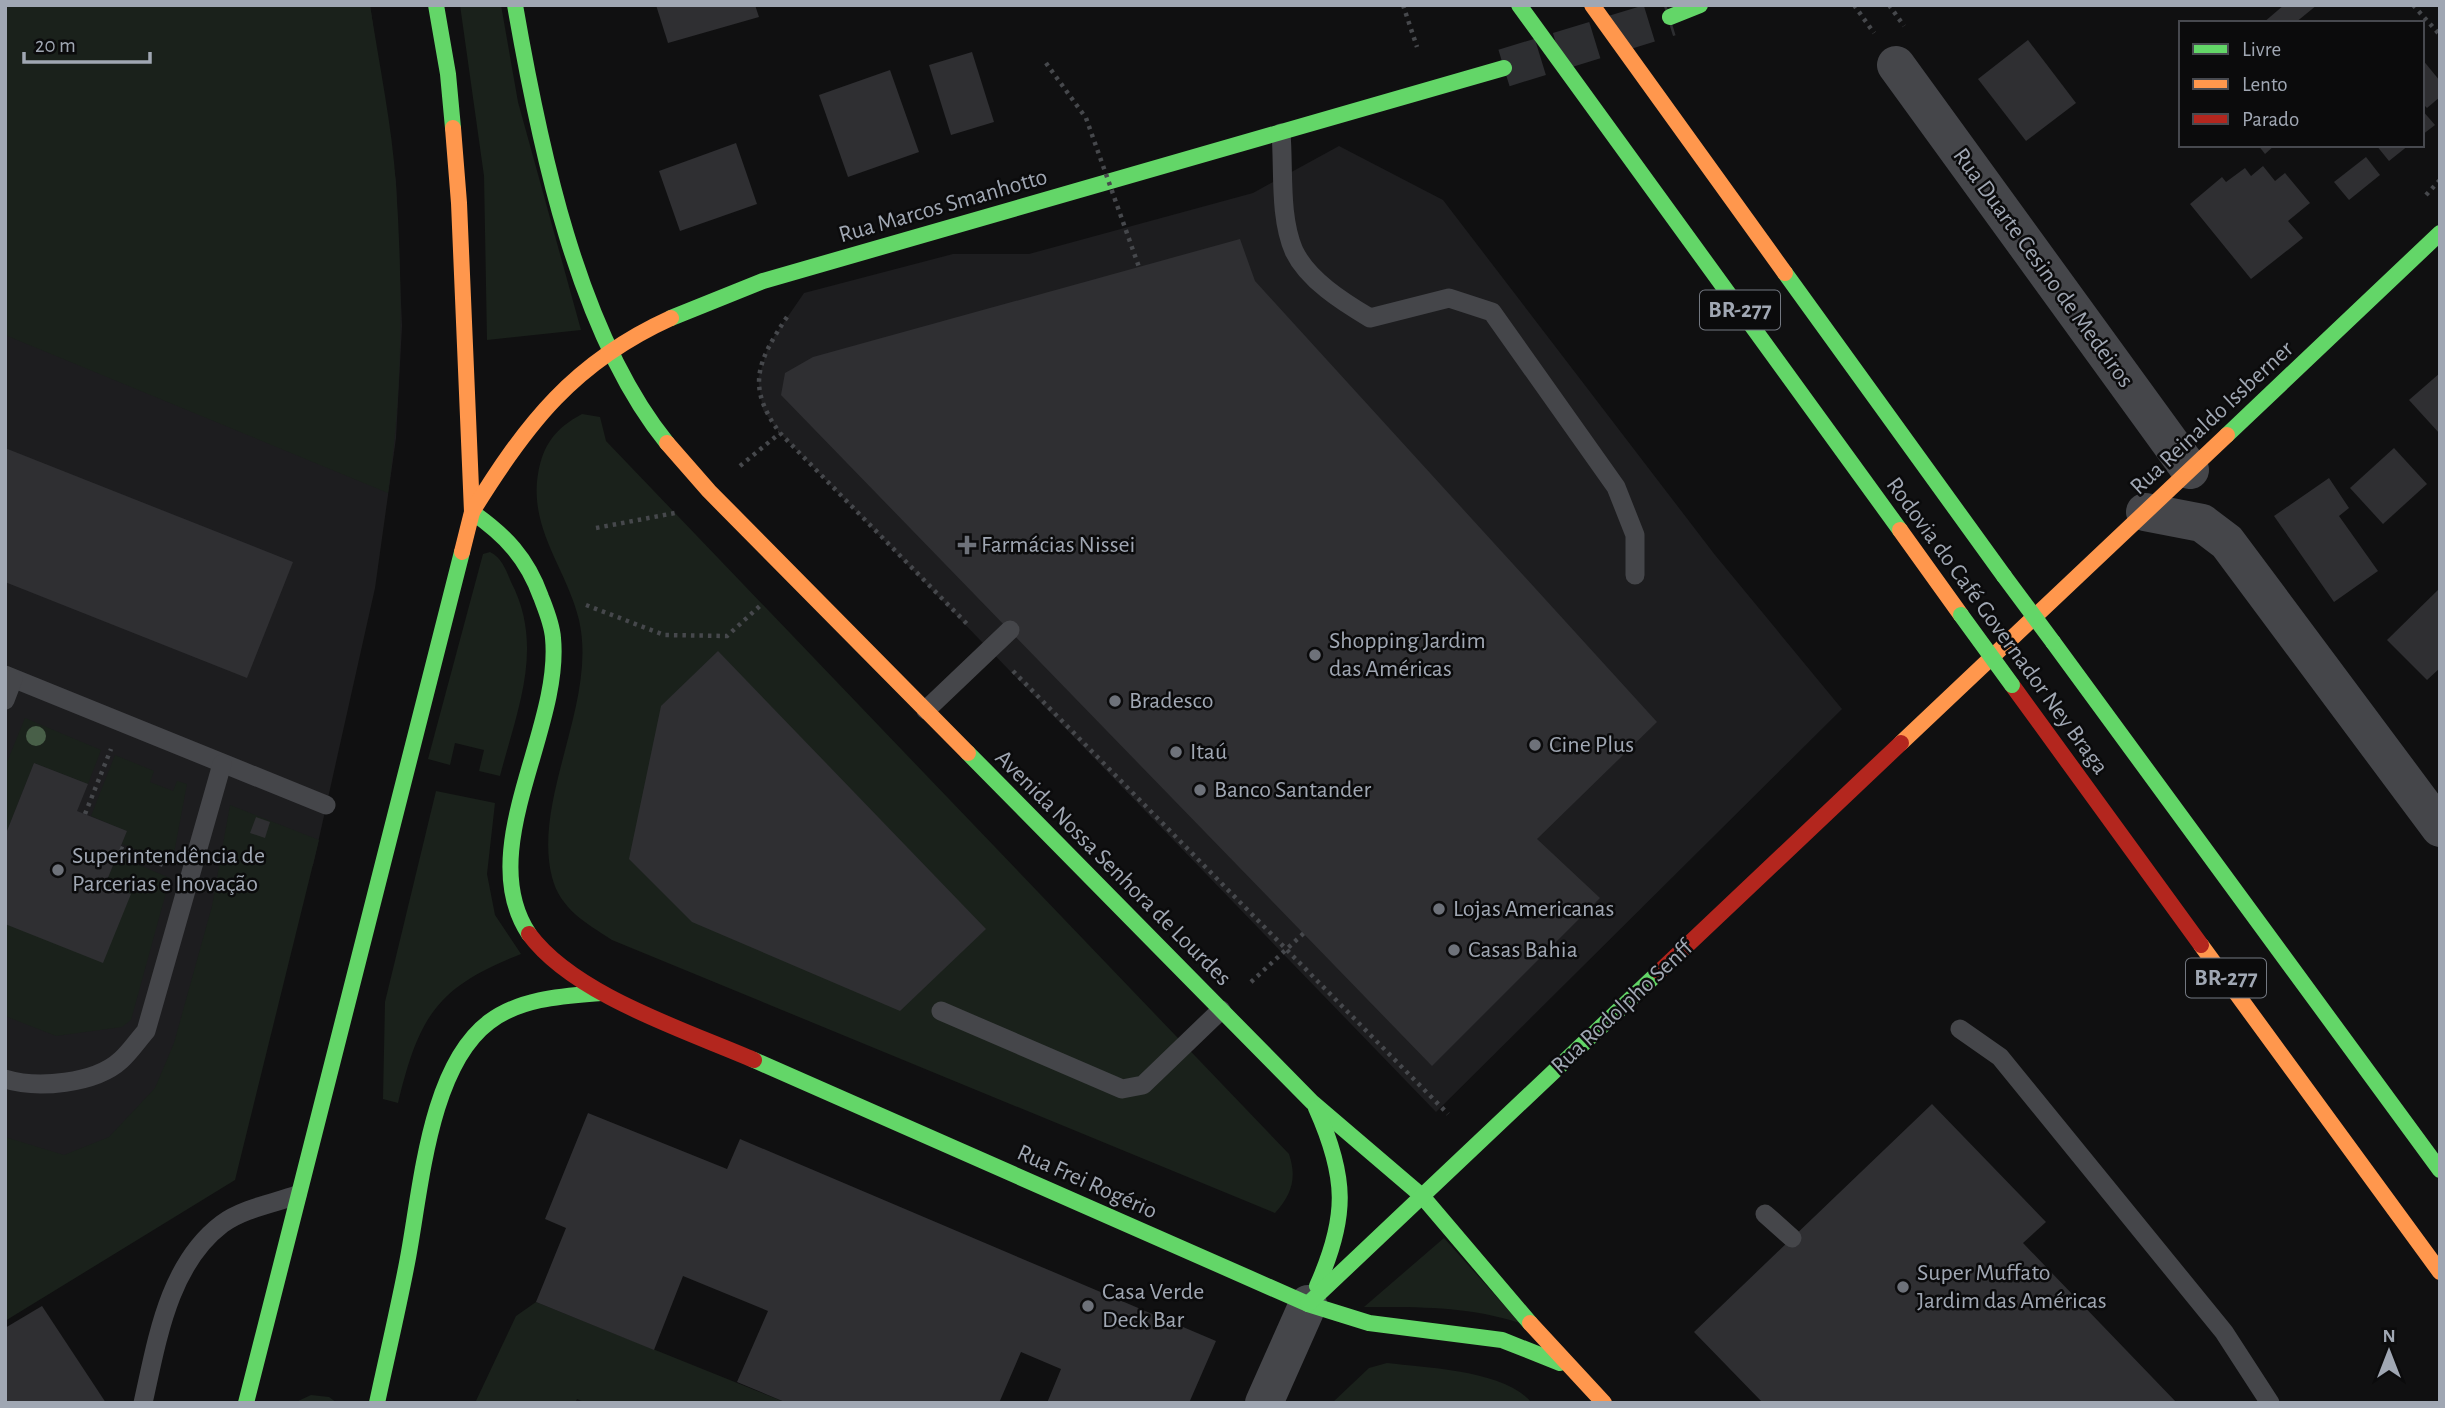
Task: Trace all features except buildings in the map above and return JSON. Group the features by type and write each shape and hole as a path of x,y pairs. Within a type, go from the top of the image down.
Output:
{"main road":[{"path":"246,1403 472,512 459,202 448,74 436,5"},
{"name":"Avenida Nossa Senhora de Lourdes","path":"515,5 553,179 577,263 610,349 637,402 683,462 1312,1102 1422,1196 1568,1367 1604,1403"},
{"name":"Rodovia do Café Governador Ney Braga","path":"1519,5 2440,1272"},
{"name":"Rodovia do Café Governador Ney Braga","path":"1592,5 2004,576 2440,1170"},
{"path":"1670,17 1700,5"},
{"name":"Rua Marcos Smanhotto","path":"472,512 517,441 564,388 610,349 660,321 763,281 1504,68"},
{"name":"Rua Reinaldo Issberner","path":"2014,635 2440,233"},
{"name":"Rua Frei Rogério","path":"472,512 505,536 521,556 534,580 553,635 549,696 521,800 510,856 512,889 520,919 538,946 562,967 601,993 1308,1304 1369,1323 1502,1340 1568,1367"},
{"name":"Rua Rodolpho Senff","path":"1308,1304 2014,635"},
{"path":"377,1403 429,1150 458,1059 477,1032 511,1007 546,998 601,993"},
{"path":"1308,1304 1336,1248 1343,1201 1333,1142 1312,1102"}],"street":[{"name":"Rua Duarte Cesino de Medeiros","path":"1896,65 2190,470"},
{"path":"2145,512 2202,523 2227,542 2440,828"},
{"name":"Rua Rodolpho Senff","path":"1264,1403 1308,1304"}],"lane":[{"path":"1281,133 1287,225 1295,252 1331,294 1370,318 1450,298 1492,313 1616,486 1635,535 1635,575"},
{"path":"926,710 1010,630"},
{"path":"5,700 9,677 326,805"},
{"path":"5,1079 18,1083 71,1084 119,1062 146,1031 222,764"},
{"path":"941,1011 1122,1089 1143,1085 1221,1010"},
{"path":"1960,1029 2000,1057 2009,1067 2224,1332 2270,1403"},
{"path":"143,1403 158,1336 182,1268 222,1224 297,1195"},
{"path":"1765,1214 1792,1238"}],"path":[{"path":"1402,5 1417,47"},
{"path":"1889,5 1905,28"},
{"path":"2413,5 2440,36"},
{"path":"1046,63 1086,118 1139,267"},
{"path":"2421,199 2440,180"},
{"path":"790,313 769,344 758,379 763,410 780,433 1449,1115"},
{"path":"738,468 780,433"},
{"path":"596,528 677,513"},
{"path":"585,605 664,635 726,636 771,596"},
{"path":"85,814 112,745"},
{"path":"120,848 190,876"},
{"path":"1250,983 1304,933"}],"shaded area":[{"path":"5,5 370,5 396,182 402,326 396,438 375,588 313,865 5,1321"},
{"path":"5,5 370,5 392,140 400,262 399,378 388,493 5,335"},
{"path":"460,5 501,5 518,102 581,330 487,340 484,176"},
{"name":"Shopping Jardim das Américas","path":"1339,146 1443,200 1715,555 1842,709 1436,1112 780,433 763,410 758,379 769,344 804,293 953,254 1029,254 1253,193"},
{"path":"582,414 600,417 606,441 1289,1154 1293,1178 1289,1192 1275,1213 612,940 568,907 552,877 548,847 550,815 580,684 582,651 579,620 544,531 537,494 540,463 547,446 558,431"},
{"path":"490,552 501,561 507,573 521,606 526,630 525,679 500,776 479,771 484,750 455,743 450,765 428,759 483,554"},
{"path":"25,718 101,750 88,784 34,763 5,836 5,767"},
{"path":"115,755 154,771 150,782 173,791 177,781 187,784 172,864 122,844 126,831 91,816"},
{"path":"436,791 495,803 487,874 495,915 521,954 469,979 435,1009 414,1048 398,1103 383,1099 385,1002"},
{"path":"230,805 319,840 235,1180 5,1321 5,1137 64,1155 109,1137 155,1088 174,1043 212,906"},
{"path":"117,856 170,878 131,1020 122,1027 56,1036 5,1016 5,924 130,894 105,885"},
{"path":"1444,1238 1520,1323 1462,1310 1364,1307"},
{"path":"536,1302 787,1403 586,1403 577,1399 575,1403 475,1403 516,1316"},
{"path":"1387,1363 1485,1377 1520,1392 1532,1403 1332,1403 1369,1368"},
{"path":"311,1395 329,1397 337,1403 294,1403"}],"tunnel":[{"path":"1504,68 1670,17"}],"traffic: fast":[{"path":"436,5 448,74 453,128"},
{"path":"515,5 550,175 586,292 609,347 636,398 667,443"},
{"path":"1519,5 1900,530"},
{"path":"1670,17 1700,5"},
{"path":"671,318 763,281 1504,68"},
{"path":"2227,435 2440,233"},
{"path":"1785,273 2004,576"},
{"path":"472,512 505,539 522,559 535,583 553,638 552,674 545,711 514,828 510,865 514,901 529,934"},
{"path":"246,1403 462,552"},
{"path":"2004,576 2053,642"},
{"path":"1961,615 2012,685"},
{"path":"2053,642 2440,1170"},
{"path":"968,753 1312,1102 1422,1196 1530,1323"},
{"path":"1308,1304 1659,972"},
{"path":"377,1403 404,1281 430,1133 452,1069 469,1043 489,1022 501,1014 528,1003 601,993"},
{"path":"754,1060 1308,1304 1369,1323 1502,1340 1560,1363"},
{"path":"1316,1108 1334,1155 1340,1197 1334,1239 1317,1286"}],"traffic: slow":[{"path":"1592,5 1785,273"},
{"path":"453,128 459,203 472,512 462,552"},
{"path":"472,512 512,451 555,398 607,354 671,318"},
{"path":"1901,743 2227,435"},
{"path":"667,443 709,491 968,753"},
{"path":"1900,530 1961,615"},
{"path":"2201,945 2440,1272"},
{"path":"1530,1323 1604,1403"}],"traffic: jam":[{"path":"2012,685 2201,945"},
{"path":"1659,972 1901,743"},
{"path":"529,934 549,956 602,993 632,1009 754,1060"}],"place":[{"name":"Farmácias Nissei","path":"967,545"},
{"name":"Shopping Jardim das Américas","path":"1315,655"},
{"name":"Bradesco","path":"1115,701"},
{"name":"Cine Plus","path":"1535,745"},
{"name":"Itaú","path":"1176,752"},
{"name":"Banco Santander","path":"1200,790"},
{"name":"Superintendência de Parcerias e Inovação","path":"58,870"},
{"name":"Lojas Americanas","path":"1439,909"},
{"name":"Casas Bahia","path":"1454,950"},
{"name":"Super Muffato Jardim das Américas","path":"1903,1287"},
{"name":"Casa Verde Deck Bar","path":"1088,1306"}]}
